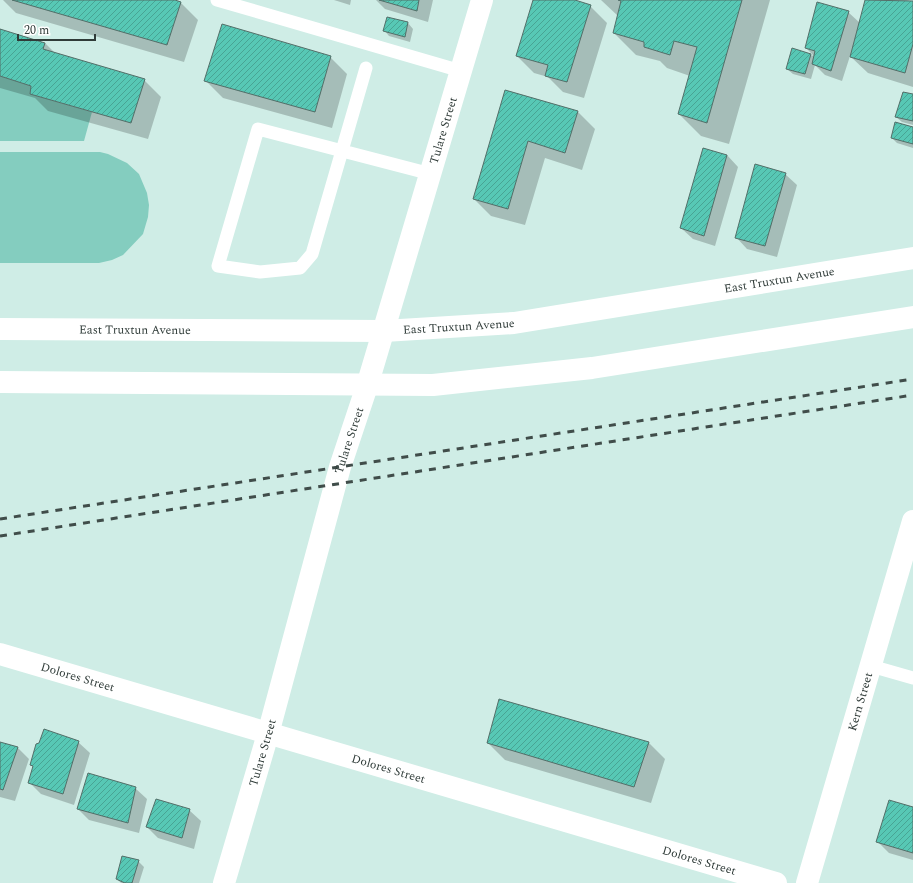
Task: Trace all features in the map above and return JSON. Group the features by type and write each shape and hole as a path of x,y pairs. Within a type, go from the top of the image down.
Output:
{"street":[{"name":"Tulare Street","path":"224,883 268,734 340,467 384,331 482,0"},
{"name":"East Truxtun Avenue","path":"0,329 384,331 514,323 913,258"},
{"path":"0,382 367,386 433,385 592,368 913,317"},
{"name":"Kern Street","path":"807,883 913,521"},
{"name":"Dolores Street","path":"0,654 776,883"}],"lane":[{"path":"217,0 461,71"},
{"path":"366,68 343,151 312,254 300,268 260,272 218,266 258,129 343,151 431,174"},
{"path":"871,666 913,678"}],"green space":[{"path":"0,76 31,86 30,94 92,112 84,141 0,141"},
{"path":"0,152 100,152 127,163 139,174 147,193 149,205 148,217 143,234 123,255 112,260 99,263 0,263"}],"building":[{"path":"12,0 175,0 181,2 167,45"},
{"path":"379,0 419,0 417,11"},
{"path":"533,0 575,0 591,5 567,82 545,76 548,65 516,56"},
{"path":"618,0 742,0 707,123 678,114 697,47 674,41 670,55 644,47 644,42 613,33 621,1"},
{"path":"865,0 913,1 913,44 905,73 850,57"},
{"path":"817,2 849,11 831,71 812,64 815,51 805,48"},
{"path":"387,17 408,22 405,37 383,31"},
{"path":"222,24 331,56 315,112 204,81"},
{"path":"0,29 45,43 43,49 145,79 131,123 30,94 31,86 0,76"},
{"path":"792,48 811,54 805,74 786,69"},
{"path":"505,90 578,111 565,153 528,141 508,209 473,199"},
{"path":"903,92 913,94 913,121 895,117"},
{"path":"895,122 913,127 913,144 891,138"},
{"path":"703,148 727,155 704,236 680,228"},
{"path":"755,164 786,173 765,246 735,238"},
{"path":"499,699 649,742 634,787 487,743"},
{"path":"44,729 79,741 63,794 28,783 33,766 30,765 36,744 39,743"},
{"path":"0,742 18,747 3,790 0,789"},
{"path":"88,773 136,787 128,823 77,809"},
{"path":"156,799 190,809 182,838 146,827"},
{"path":"889,800 913,807 913,853 876,842"},
{"path":"122,856 139,860 132,883 125,883 116,879"}],"railway":[{"path":"0,519 913,379"},
{"path":"0,536 913,395"}]}
